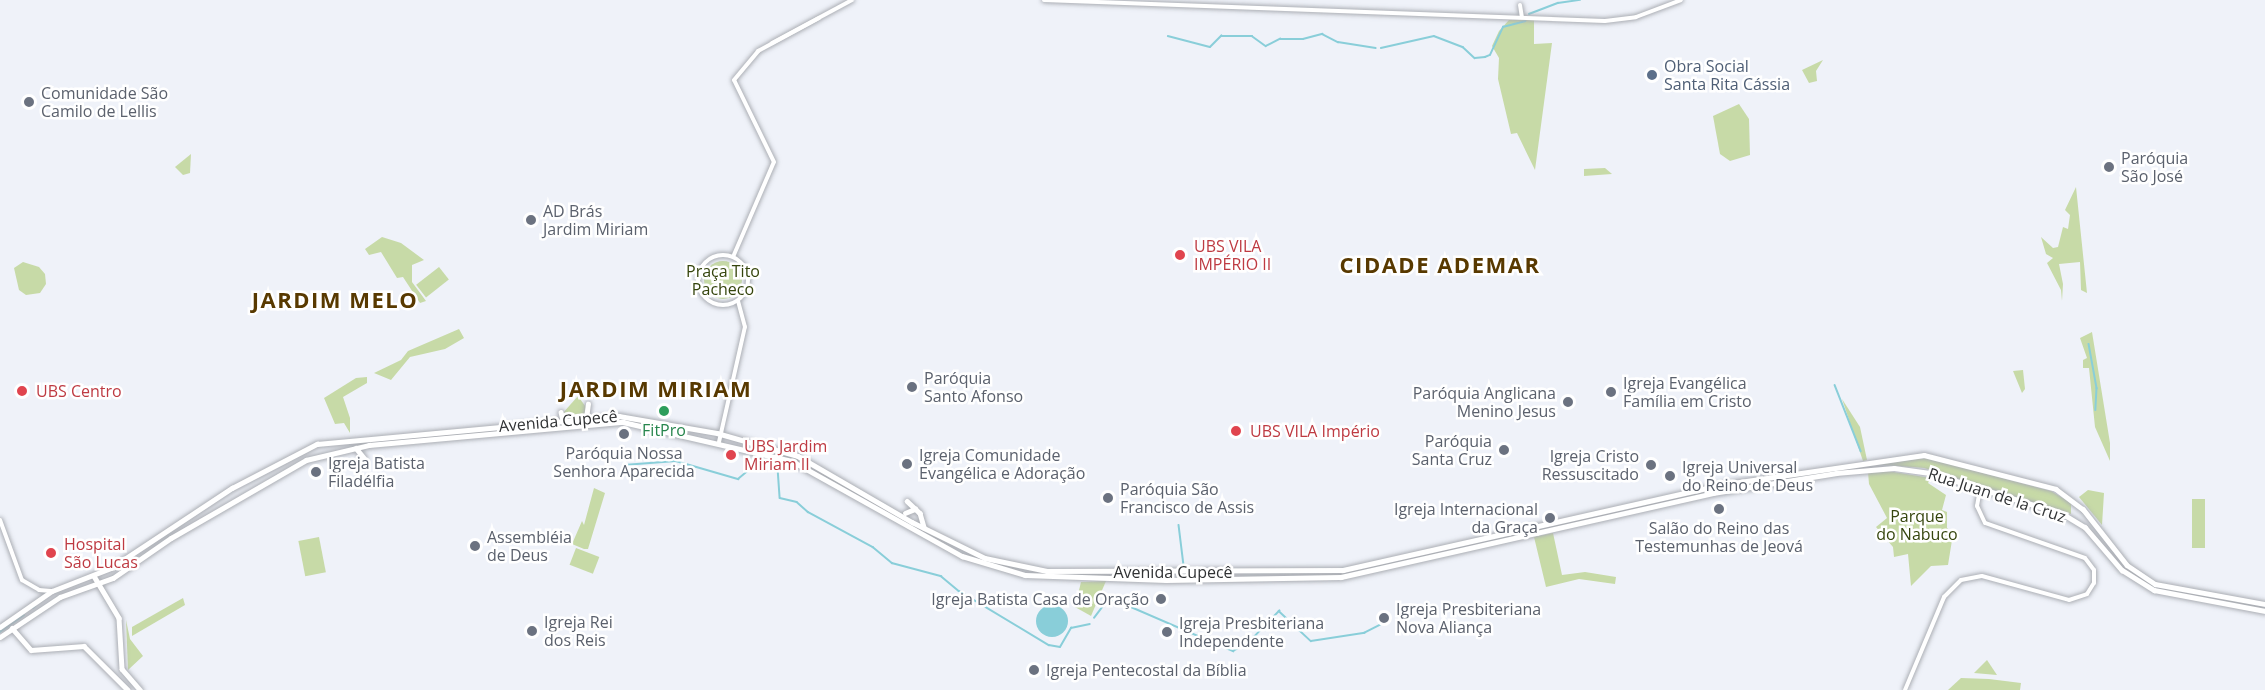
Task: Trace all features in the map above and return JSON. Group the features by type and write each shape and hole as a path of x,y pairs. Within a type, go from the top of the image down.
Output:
{"main road":[{"path":"733,257 774,162 734,80 751,57 768,45 852,0"},
{"path":"1044,0 1631,19 1681,0"},
{"path":"1520,5 1522,17"},
{"path":"720,255 733,257 742,264 748,276 747,288 738,301 724,306 710,302 701,294 697,281 708,260 720,255"},
{"path":"719,442 745,327 738,301"},
{"path":"586,418 588,404"},
{"path":"561,412 563,420"},
{"name":"Avenida Cupecê","path":"0,627 52,591 94,576 116,565 179,521 287,457 324,442 586,418 638,416 721,434 806,459 924,528 985,558 1047,571 1321,573 1719,485 1897,457 1941,458 2041,482 2077,502 2127,564 2146,579 2163,586 2265,604"},
{"name":"Avenida Cupecê","path":"0,637 50,603 99,584 297,464 359,448 623,422 776,456 818,472 886,516 975,561 1025,575 1079,579 1341,577 1700,496 1850,471"},
{"path":"359,448 364,458"},
{"name":"Rua Juan de la Cruz","path":"1850,471 1919,471 2075,520 2122,570 2154,590 2265,611"},
{"path":"1905,690 1944,597 1961,580 1982,576 2069,600 2087,594 2094,583 2094,570 2085,558 1985,523 1977,506 1980,489"},
{"path":"907,501 915,509 924,528"},
{"path":"905,513 915,509"},
{"path":"0,520 22,580 39,590 52,591"},
{"path":"179,521 188,528"},
{"path":"94,576 118,618 119,668 140,690"},
{"path":"12,628 31,650 81,646 98,659 128,690"},
{"path":"109,670 119,668"}],"green space":[{"path":"1509,20 1534,20 1534,44 1552,43 1535,170 1517,133 1511,134 1498,79 1499,58 1492,46 1499,31"},
{"path":"1823,60 1816,71 1817,81 1809,83 1802,70"},
{"path":"1739,104 1749,119 1750,155 1730,161 1720,154 1713,116"},
{"path":"191,154 190,173 183,175 175,167"},
{"path":"1605,168 1612,174 1584,176 1584,169"},
{"path":"2076,187 2087,293 2081,290 2080,262 2059,264 2063,284 2062,301 2061,290 2047,263 2053,258 2046,254 2041,237 2053,248 2058,247 2063,227 2068,229 2070,215 2065,210"},
{"path":"382,237 401,243 424,260 412,265 412,282 426,301 420,303 403,277 397,278 381,252 369,255 365,249"},
{"name":"Praça Tito Pacheco","path":"723,261 730,262 736,267 741,273 741,287 736,293 730,298 723,299 716,298 710,293 705,287 704,280 705,273 710,267 716,262"},
{"path":"23,262 39,267 45,274 46,284 40,293 26,295 19,290 14,268"},
{"path":"439,267 449,280 426,297 416,285"},
{"path":"459,329 464,338 445,349 410,357 391,380 374,373 401,360 408,351"},
{"path":"2092,332 2110,443 2110,461 2095,427 2089,368 2083,368 2083,360 2087,358 2080,338"},
{"path":"2023,370 2025,389 2022,393 2013,371"},
{"path":"367,377 367,383 343,397 350,418 350,433 344,423 335,424 324,398 356,378"},
{"path":"578,396 588,410 584,415 564,417 562,414"},
{"path":"1842,399 1860,427 1867,460 1863,461"},
{"path":"1927,458 2051,491 2071,503 2071,514 1924,468 1872,464"},
{"name":"Parque do Nabuco","path":"1881,470 1931,478 1928,483 1946,495 1942,510 1947,512 1947,528 1953,534 1948,565 1931,566 1911,586 1908,554 1894,557 1893,547 1876,527 1887,518 1869,484 1868,472"},
{"path":"594,488 605,493 588,549 584,549 572,544 582,521 584,525"},
{"path":"2088,490 2104,493 2102,525 2079,497"},
{"path":"2192,499 2205,499 2205,548 2192,548"},
{"path":"1553,533 1562,575 1585,572 1616,577 1615,584 1579,579 1546,587 1534,537"},
{"path":"319,537 326,572 305,576 298,541"},
{"path":"576,548 599,557 593,574 570,565"},
{"path":"1106,581 1091,616 1075,607 1081,582"},
{"path":"183,598 185,605 132,636 132,627"},
{"path":"126,620 130,639 143,656 128,670"},
{"path":"1987,660 1997,675 1974,673"},
{"path":"1961,678 2021,683 2020,690 1948,690"}],"water":[{"path":"1052,605 1063,610 1068,621 1063,632 1052,637 1041,632 1036,621 1041,610"}],"waterway":[{"path":"1529,14 1558,3 1580,0"},
{"path":"1381,48 1434,36 1463,47 1475,58 1485,57 1490,55 1503,27 1525,21"},
{"path":"1168,36 1210,47 1221,36 1252,36 1266,46 1280,39 1303,39 1322,34 1338,42 1376,48"},
{"path":"2089,344 2097,388 2096,410"},
{"path":"1835,385 1861,451"},
{"path":"624,465 676,461 738,479 762,459 778,468 780,498 797,502 808,512 873,547 892,563 941,576 959,591 1049,645 1060,647 1071,628 1090,624"},
{"path":"1179,525 1184,564"},
{"path":"1094,618 1106,602 1115,600 1233,651 1248,643 1279,611 1311,641 1364,633 1382,624"},
{"path":"0,632 24,615"}],"place":[{"name":"Obra Social Santa Rita Cássia","path":"1652,75"},
{"name":"Comunidade São Camilo de Lellis","path":"29,102"},
{"name":"Paróquia São José","path":"2109,167"},
{"name":"AD Brás Jardim Miriam","path":"531,220"},
{"name":"UBS VILA IMPÉRIO II","path":"1180,255"},
{"name":"Paróquia Santo Afonso","path":"912,387"},
{"name":"UBS Centro","path":"22,391"},
{"name":"Igreja Evangélica Família em Cristo","path":"1611,392"},
{"name":"Paróquia Anglicana Menino Jesus","path":"1568,402"},
{"name":"FitPro","path":"664,411"},
{"name":"UBS VILA Império","path":"1236,431"},
{"name":"Paróquia Nossa Senhora Aparecida","path":"624,434"},
{"name":"Paróquia Santa Cruz","path":"1504,450"},
{"name":"UBS Jardim Miriam II","path":"731,455"},
{"name":"Igreja Comunidade Evangélica e Adoração","path":"907,464"},
{"name":"Igreja Cristo Ressuscitado","path":"1651,465"},
{"name":"Igreja Batista Filadélfia","path":"316,472"},
{"name":"Igreja Universal do Reino de Deus","path":"1670,476"},
{"name":"Paróquia São Francisco de Assis","path":"1108,498"},
{"name":"Salão do Reino das Testemunhas de Jeová","path":"1719,509"},
{"name":"Igreja Internacional da Graça","path":"1550,518"},
{"name":"Assembléia de Deus","path":"475,546"},
{"name":"Hospital São Lucas","path":"51,553"},
{"name":"Igreja Batista Casa de Oração","path":"1161,599"},
{"name":"Igreja Presbiteriana Nova Aliança","path":"1384,618"},
{"name":"Igreja Rei dos Reis","path":"532,631"},
{"name":"Igreja Presbiteriana Independente","path":"1167,632"},
{"name":"Igreja Pentecostal da Bíblia","path":"1034,670"}],"district":[{"name":"CIDADE ADEMAR","path":"1440,265"},
{"name":"JARDIM MELO","path":"335,300"},
{"name":"JARDIM MIRIAM","path":"656,389"}]}
